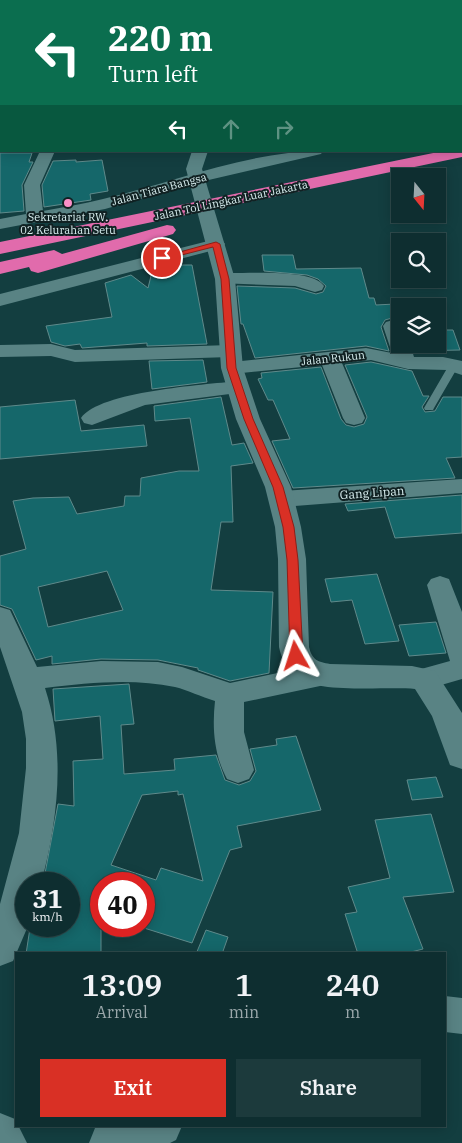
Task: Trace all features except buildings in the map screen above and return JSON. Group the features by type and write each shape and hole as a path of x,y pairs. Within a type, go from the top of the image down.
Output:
{"highway":[{"name":"Jalan Tol Lingkar Luar Jakarta","path":"0,248 462,152"},
{"path":"446,170 462,167"},
{"name":"Jalan Tol Lingkar Luar Jakarta","path":"0,268 391,181"},
{"path":"0,278 178,227"}],"street":[{"path":"35,217 32,185 48,152"},
{"path":"200,152 194,166 225,279 233,369 282,500 292,560 294,647 296,656 305,668 320,675"},
{"name":"Jalan Tiara Bangsa","path":"0,224 105,204 198,183 312,152"},
{"path":"0,300 215,241"},
{"path":"225,279 297,280 315,286"},
{"path":"0,351 51,350 75,356 233,369"},
{"path":"403,353 406,362"},
{"name":"Jalan Rukun","path":"233,369 375,354 406,362 458,367"},
{"path":"330,358 354,418"},
{"path":"92,418 112,407 144,399 233,369"},
{"path":"462,467 462,473"},
{"name":"Gang Lipan","path":"282,500 462,486"},
{"path":"440,585 462,656"},
{"path":"0,617 27,679 38,714 42,741 40,798 17,909 0,949"},
{"path":"27,679 72,674 118,672 172,675 230,694 320,675 397,676 424,679 462,668"},
{"path":"424,679 445,708 462,756"},
{"path":"230,694 227,726 229,744 238,770"},
{"path":"446,1014 462,1016"},
{"path":"110,1143 159,1127"},
{"path":"0,1134 6,1143"}],"lane":[{"path":"430,408 458,367"}],"place":[{"name":"Sekretariat RW. 02 Kelurahan Setu","path":"68,203"}],"route":[{"path":"162,258 216,244 225,279 232,368 248,419 278,487 288,527 292,560 294,647 296,656"}]}
